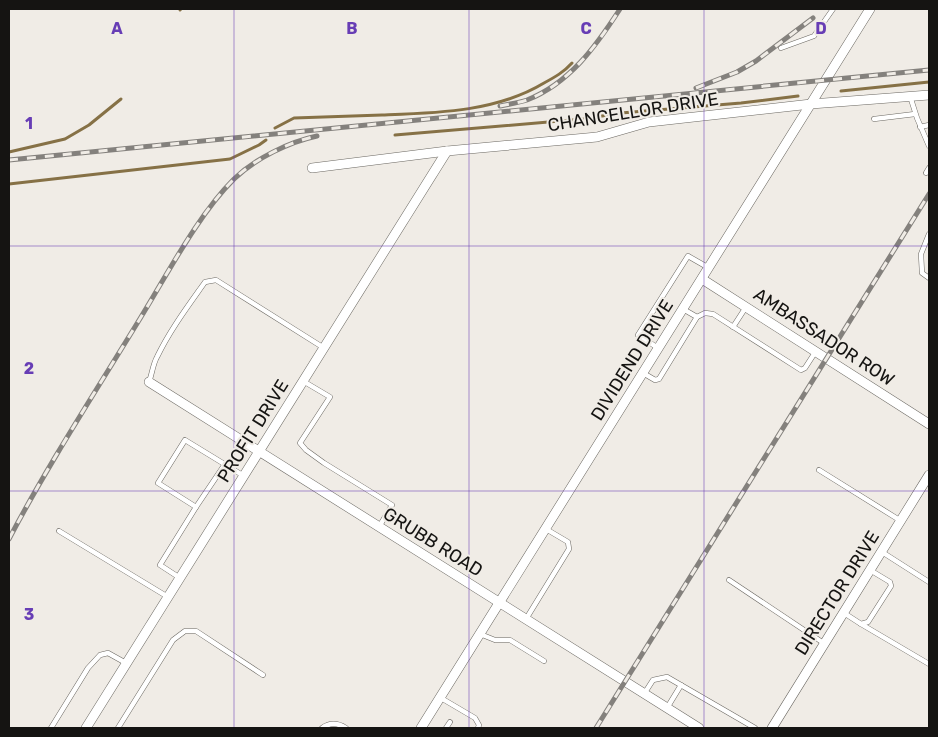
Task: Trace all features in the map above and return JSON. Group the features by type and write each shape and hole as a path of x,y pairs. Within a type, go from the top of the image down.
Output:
{"street":[{"name":"DIVIDEND DRIVE","path":"421,728 870,9"},
{"name":"CHANCELLOR DRIVE","path":"312,168 447,151 598,137 649,122 810,104 929,95"},
{"name":"PROFIT DRIVE","path":"86,728 447,151"},
{"name":"AMBASSADOR ROW","path":"702,278 929,424"},
{"name":"GRUBB ROAD","path":"149,382 699,728"},
{"name":"DIRECTOR DRIVE","path":"772,728 929,475"}],"lane":[{"path":"781,48 814,36 834,9"},
{"path":"910,96 915,114 929,146"},
{"path":"874,119 915,114"},
{"path":"920,127 929,125"},
{"path":"926,173 929,168"},
{"path":"929,234 921,254 922,273 929,278"},
{"path":"659,348 638,335 688,256 708,268"},
{"path":"149,382 154,371 155,359 170,332 205,282 216,280 324,348"},
{"path":"733,326 746,307"},
{"path":"683,309 697,317"},
{"path":"643,373 655,380 659,378 697,317 705,313 713,314 733,326 800,370 805,368 816,351"},
{"path":"303,381 330,397 300,443 306,450 324,463 392,505 379,527"},
{"path":"196,507 158,483 185,440 244,476"},
{"path":"180,578 160,565 225,464"},
{"path":"819,470 901,521"},
{"path":"526,619 569,549 568,542 546,529"},
{"path":"59,531 168,597"},
{"path":"882,552 929,582"},
{"path":"861,624 868,622 891,586 890,582 870,570"},
{"path":"729,580 825,644"},
{"path":"844,613 929,664"},
{"path":"118,728 174,640 185,631 196,631 263,675"},
{"path":"480,634 495,640 510,640 544,661"},
{"path":"52,728 88,668 100,655 108,653 126,663"},
{"path":"644,694 653,680 667,676 756,728"},
{"path":"668,708 682,685"},
{"path":"440,698 475,718 479,725 478,728"},
{"path":"446,728 450,722"},
{"path":"322,728 340,724 346,728"}],"waterway":[{"path":"275,128 294,118 445,112 486,105 526,93 556,76 572,63"},
{"path":"841,91 929,82"},
{"path":"395,135 583,119 621,113 741,103 798,96"},
{"path":"9,152 65,139 89,125 121,99"},
{"path":"9,184 230,159 266,140"}],"railway":[{"path":"500,106 527,100 556,84 581,62 620,9"},
{"path":"696,88 737,72 756,61 813,18"},
{"path":"9,160 929,70"},
{"path":"9,539 73,427 184,245 208,210 234,179 252,164 295,142 317,136"},
{"path":"596,728 929,194"}]}
